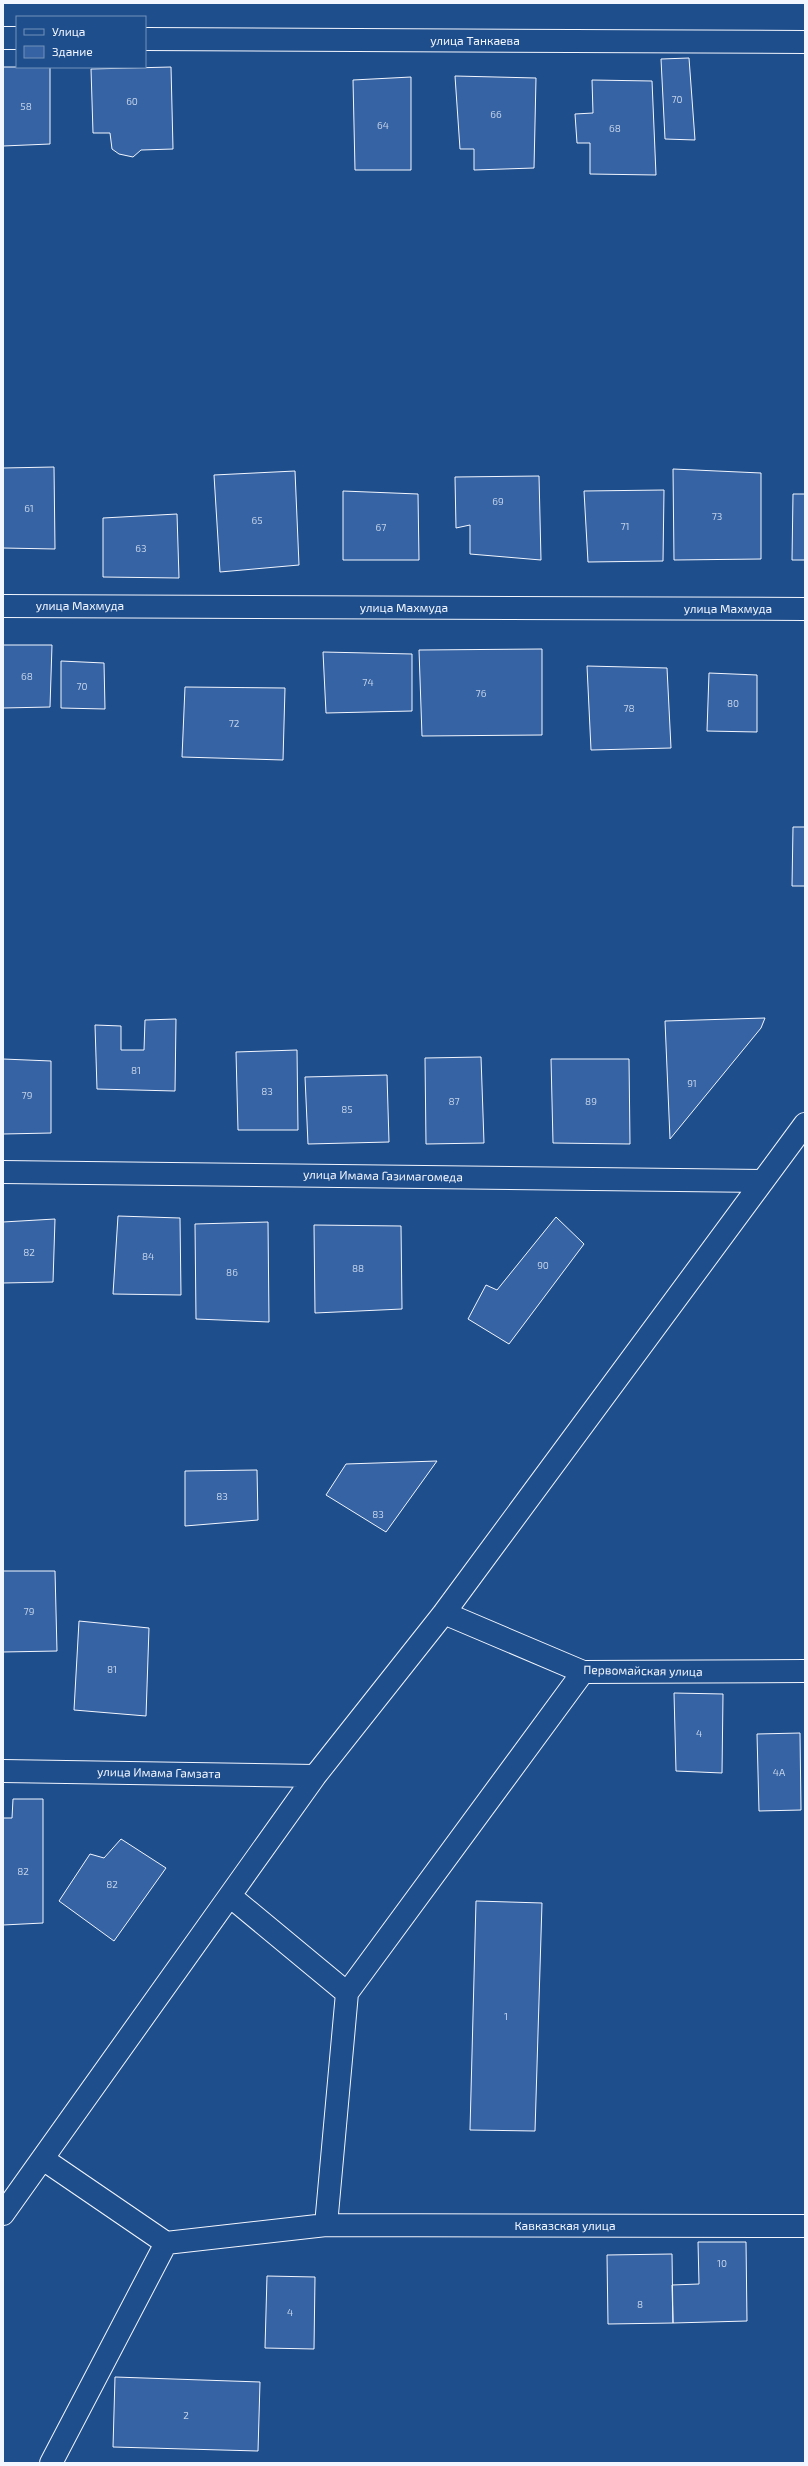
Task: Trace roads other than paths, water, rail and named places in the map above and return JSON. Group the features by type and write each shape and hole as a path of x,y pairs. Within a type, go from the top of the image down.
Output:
{"street":[{"path":"3,38 16,38"},
{"name":"улица Танкаева","path":"146,39 805,42"},
{"name":"улица Махмуда","path":"3,606 805,610"},
{"path":"3,2214 315,1776 444,1613 805,1124"},
{"name":"улица Имама Газимагомеда","path":"3,1172 763,1181"},
{"name":"Первомайская улица","path":"444,1613 584,1672 805,1671"},
{"path":"326,2225 347,1993 584,1672"},
{"name":"улица Имама Гамзата","path":"3,1771 315,1776"},
{"path":"230,1896 347,1993"},
{"path":"43,2159 166,2243 51,2463"},
{"name":"Кавказская улица","path":"166,2243 326,2225 805,2226"}]}
